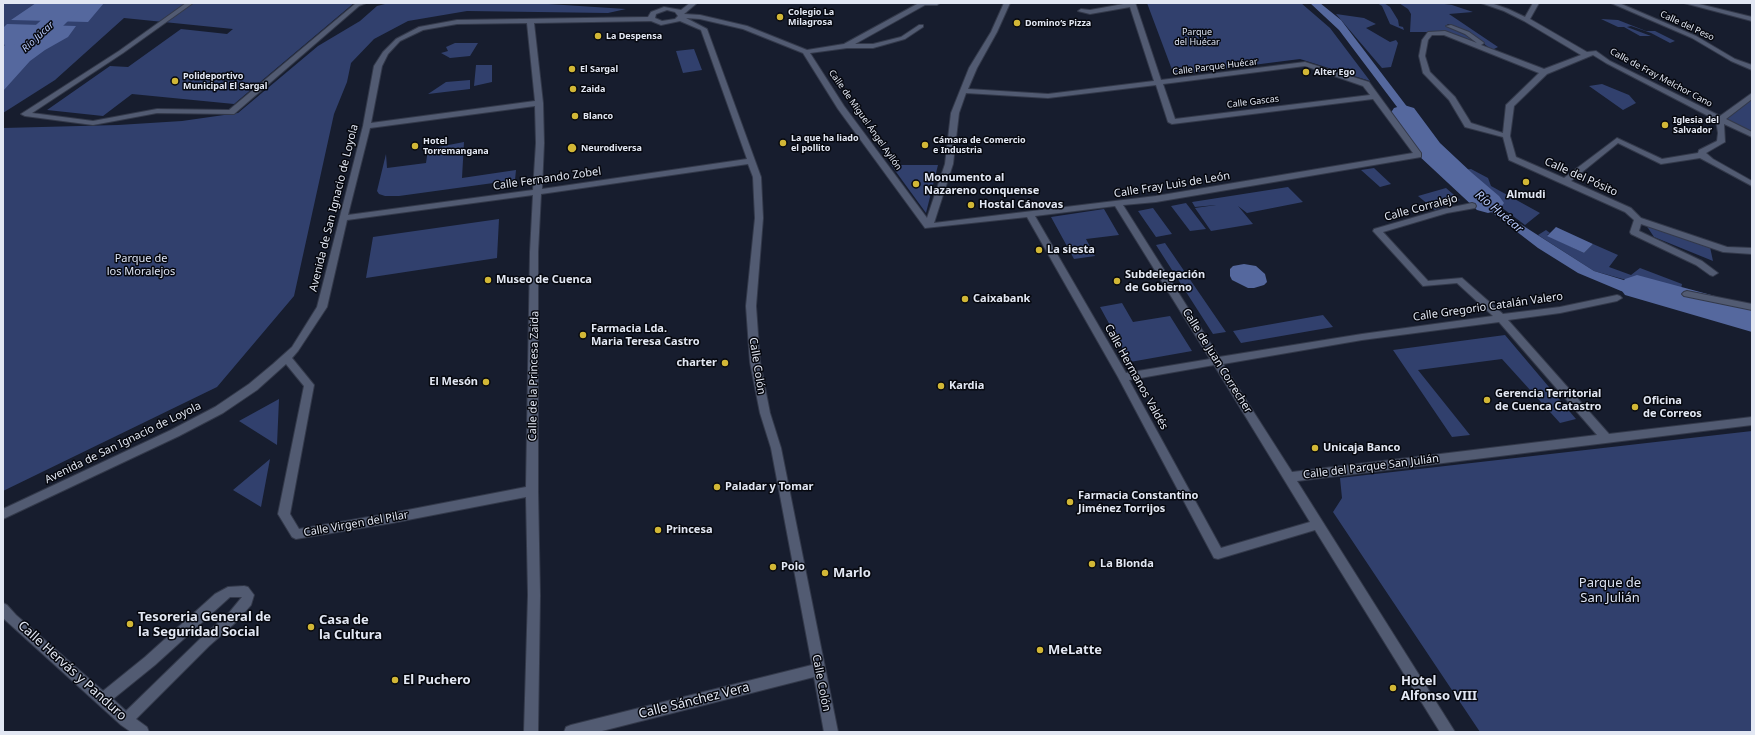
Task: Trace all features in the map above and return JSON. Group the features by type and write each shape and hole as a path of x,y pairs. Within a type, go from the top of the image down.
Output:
{"street":[{"path":"190,3 121,52 25,114 93,123 157,111 231,112 357,5 363,3"},
{"path":"652,19 651,17 653,13 677,3"},
{"path":"681,16 694,3"},
{"path":"846,46 924,3 937,3"},
{"path":"928,226 942,190 949,164 955,113 973,68 994,32 1007,3"},
{"path":"1484,3 1506,10 1526,20 1586,55"},
{"path":"1526,20 1536,3"},
{"name":"Calle del Peso","path":"1614,3 1694,37 1752,68"},
{"path":"1687,3 1752,19"},
{"path":"1081,11 1090,12 1132,4 1160,83"},
{"path":"666,8 677,10 681,16"},
{"path":"681,16 700,17 745,27 806,52 846,46 873,46 903,38 921,26"},
{"name":"Avenida de San Ignacio de Loyola","path":"3,514 175,433 219,410 253,387 286,358 304,336 322,307 366,126 378,66 384,54 398,40 421,28 445,23 652,19 657,22 665,23 674,21 681,16"},
{"name":"Calle Colón","path":"681,16 704,29 758,177 760,201 751,306 754,362 765,413 776,448 831,732"},
{"name":"Calle de la Princesa Zaida","path":"530,21 539,103 540,177 537,192 534,252 532,492 534,595 531,732"},
{"path":"1449,26 1467,33 1490,50"},
{"path":"1544,72 1445,33 1430,33 1425,40 1422,56 1427,72 1452,99 1468,125 1506,136 1510,105 1544,72 1586,55"},
{"name":"Calle de Miguel Ángel Ayllón","path":"806,52 842,107 928,226"},
{"name":"Calle de Fray Melchor Cano","path":"1586,55 1594,52 1608,62 1752,135"},
{"name":"Calle Parque Huécar","path":"964,91 1048,96 1305,64 1366,84 1418,155"},
{"name":"Calle Gascas","path":"1160,83 1172,122 1376,96"},
{"path":"1702,155 1702,152 1721,142 1722,134 1720,120 1752,95"},
{"path":"366,126 539,103"},
{"name":"Calle del Pósito","path":"1506,136 1512,158 1628,210 1638,220"},
{"path":"1565,182 1617,140 1661,162 1702,155 1752,184"},
{"name":"Calle Fray Luis de León","path":"928,226 1118,204 1418,155"},
{"name":"Calle Fernando Zobel","path":"344,218 537,192 752,160"},
{"name":"Calle de Juan Correcher","path":"1118,204 1289,477"},
{"name":"Calle Corralejo","path":"1472,206 1446,211 1377,231 1426,284 1459,280 1502,318"},
{"name":"Calle Hermanos Valdés","path":"1030,214 1123,377 1218,554 1319,524"},
{"path":"1713,273 1699,263 1634,232 1638,220 1726,250 1752,251"},
{"path":"1687,294 1752,307"},
{"name":"Calle Gregorio Catalán Valero","path":"1218,362 1362,337 1560,310 1617,298"},
{"path":"1502,318 1606,438"},
{"name":"Calle Virgen del Pilar","path":"286,358 309,385 284,514 296,534 532,492"},
{"path":"1123,377 1218,362"},
{"name":"Calle del Parque San Julián","path":"1448,732 1289,477 1752,421"},
{"path":"103,699 150,661 218,598 228,592 244,591 248,595 247,602 126,720"},
{"name":"Calle Hervás y Panduro","path":"3,609 12,619 126,720 142,732"},
{"name":"Calle Sánchez Vera","path":"571,732 818,670"}],"green space":[{"path":"3,3 354,3 234,104 132,94 103,116 47,110 110,66 128,67 181,29 227,34 233,29 124,18 55,80 3,113"},
{"name":"Parque de los Moralejos","path":"389,3 533,3 626,9 608,13 467,11 408,21 374,39 351,63 347,82 334,114 294,296 217,387 3,491 3,128 118,125 182,121 238,113 318,46 360,21 377,6"},
{"name":"Parque del Huécar","path":"1147,3 1301,3 1330,28 1370,81 1300,59 1174,75"},
{"path":"1377,3 1384,3 1390,7 1398,20 1399,26 1403,27 1404,30 1390,24 1382,6"},
{"path":"1399,3 1437,3 1452,5 1473,12 1449,14 1498,47 1492,50 1470,33 1448,24 1446,26 1465,34 1483,46 1445,32 1410,32 1411,14 1408,9"},
{"path":"1336,14 1364,18 1376,24 1366,28 1390,42 1396,40 1398,43 1391,67 1382,68"},
{"path":"1601,19 1618,20 1646,31 1655,31 1675,41 1670,43 1651,33 1631,26 1627,27 1651,36 1640,36 1624,27 1618,27"},
{"path":"455,43 478,43 470,56 450,58 441,53 448,51 446,47"},
{"path":"694,49 702,70 683,73 676,51"},
{"path":"476,65 492,65 492,82 474,86"},
{"path":"470,80 470,89 428,94 446,82"},
{"path":"1602,84 1629,95 1636,103 1623,110 1589,86"},
{"path":"1752,95 1752,135 1722,118"},
{"path":"464,142 462,178 516,170 515,180 399,196 385,196 379,194 377,191 386,154 387,168 426,163 428,149"},
{"path":"891,165 938,165 926,213"},
{"path":"1374,168 1391,184 1380,187 1361,170"},
{"path":"1471,169 1488,178 1491,186 1540,213 1525,225 1497,204 1463,170"},
{"path":"1288,187 1303,202 1247,213 1238,206 1253,224 1211,231 1195,208 1216,205 1195,207 1192,202"},
{"path":"1446,188 1460,200 1435,210 1418,196"},
{"path":"1186,203 1206,229 1190,231 1171,206"},
{"path":"1153,208 1172,234 1156,237 1138,211"},
{"path":"1104,209 1119,235 1086,239 1095,256 1074,259 1051,217"},
{"path":"499,219 497,258 366,278 373,237"},
{"path":"1646,225 1710,247 1713,261 1654,237"},
{"path":"1546,230 1550,233 1547,235 1584,253 1593,244 1618,255 1609,267 1631,275 1640,268 1682,284 1680,295 1594,271 1538,235"},
{"path":"1165,243 1226,332 1213,334 1156,245"},
{"path":"1122,303 1133,322 1170,316 1192,351 1130,362 1100,307"},
{"path":"1323,315 1333,327 1241,343 1233,331"},
{"path":"1505,335 1576,419 1560,423 1502,359 1418,370 1470,435 1452,437 1393,350"},
{"path":"279,399 277,445 239,421"},
{"name":"Parque de San Julián","path":"1752,431 1752,732 1480,732 1333,512 1342,498 1340,478"},
{"path":"270,459 261,507 233,490"}],"water":[{"path":"36,3 104,3 88,22 11,20"},
{"path":"1310,3 1320,3 1341,20 1421,125 1447,155 1434,156 1339,30"},
{"path":"7,24 76,26 68,37 45,50 30,61 3,91 3,47 5,45 3,44 3,28"},
{"path":"1460,167 1511,218 1594,271 1686,299 1691,308 1621,291 1578,273 1538,248 1473,198 1445,170"},
{"path":"1556,227 1593,244 1584,253 1547,236"},
{"path":"1244,264 1256,266 1265,274 1267,282 1264,285 1248,288 1232,280 1230,276 1230,269 1233,266"},
{"path":"1714,304 1752,313 1752,321 1712,311"}],"waterway":[{"name":"Río Júcar","path":"3,70 74,3"},
{"name":"Río Huécar","path":"1404,114 1429,149 1461,180 1488,203"},
{"name":"Río Huécar","path":"1637,287 1752,319"}],"place":[{"name":"Colegio La Milagrosa","path":"780,17"},
{"name":"Domino‘s Pizza","path":"1017,23"},
{"name":"La Despensa","path":"598,36"},
{"name":"El Sargal","path":"572,69"},
{"name":"Alter Ego","path":"1306,72"},
{"name":"Polideportivo Municipal El Sargal","path":"175,81"},
{"name":"Zaida","path":"573,89"},
{"name":"Blanco","path":"575,116"},
{"name":"Iglesia del Salvador","path":"1665,125"},
{"name":"La que ha liado el pollito","path":"783,143"},
{"name":"Cámara de Comercio e Industria","path":"925,145"},
{"name":"Hotel Torremangana","path":"415,146"},
{"name":"Neurodiversa","path":"572,148"},
{"name":"Almudi","path":"1526,182"},
{"name":"Monumento al Nazareno conquense","path":"916,184"},
{"name":"Hostal Cánovas","path":"971,205"},
{"name":"La siesta","path":"1039,250"},
{"name":"Museo de Cuenca","path":"488,280"},
{"name":"Subdelegación de Gobierno","path":"1117,281"},
{"name":"Caixabank","path":"965,299"},
{"name":"Farmacia Lda. Maria Teresa Castro","path":"583,335"},
{"name":"charter","path":"725,363"},
{"name":"El Mesón","path":"486,382"},
{"name":"Kardia","path":"941,386"},
{"name":"Gerencia Territorial de Cuenca Catastro","path":"1487,400"},
{"name":"Oficina de Correos","path":"1635,407"},
{"name":"Unicaja Banco","path":"1315,448"},
{"name":"Paladar y Tomar","path":"717,487"},
{"name":"Farmacia Constantino Jiménez Torrijos","path":"1070,502"},
{"name":"Princesa","path":"658,530"},
{"name":"La Blonda","path":"1092,564"},
{"name":"Polo","path":"773,567"},
{"name":"Marlo","path":"825,573"},
{"name":"Tesoreria General de la Seguridad Social","path":"130,624"},
{"name":"Casa de la Cultura","path":"311,627"},
{"name":"MeLatte","path":"1040,650"},
{"name":"El Puchero","path":"395,680"},
{"name":"Hotel Alfonso VIII","path":"1393,688"}]}
